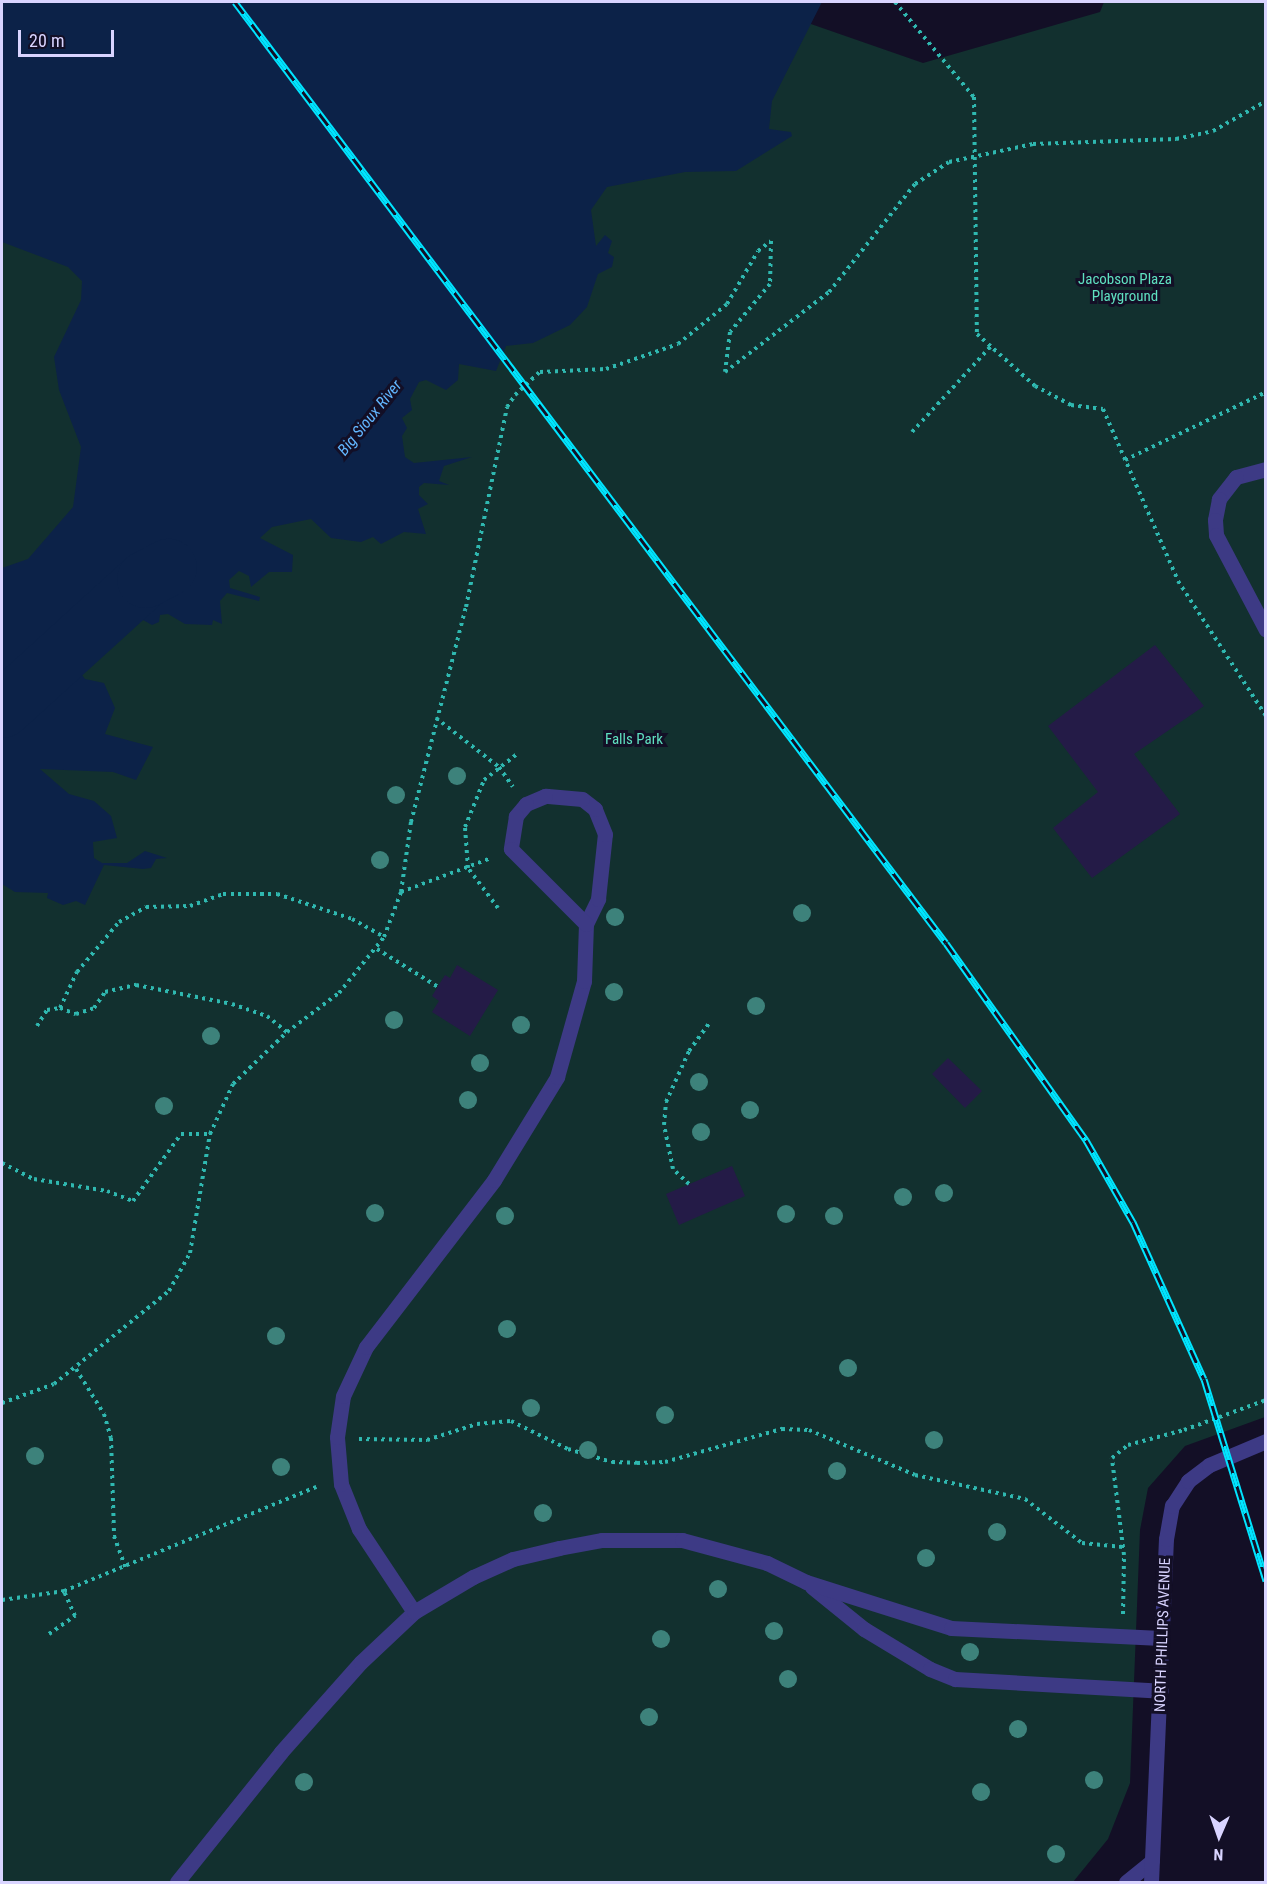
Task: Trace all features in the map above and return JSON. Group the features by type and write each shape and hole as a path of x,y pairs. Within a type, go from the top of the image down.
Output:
{"street":[{"path":"1266,469 1236,477 1219,499 1215,520 1216,536 1266,630"},
{"path":"414,1612 359,1529 341,1484 337,1437 343,1396 366,1347 494,1180 557,1077 584,981 586,924 598,899 605,851 602,822 582,799 563,794 526,804 512,829 511,849 520,864 586,924"},
{"name":"NORTH PHILLIPS AVENUE","path":"1151,1882 1161,1690 1161,1638 1172,1506 1188,1481 1209,1465 1266,1441"},
{"path":"177,1882 288,1743 361,1662 414,1612 513,1559 602,1540 682,1540 766,1563 806,1582 969,1631 1161,1638"},
{"path":"806,1582 864,1629 930,1669 955,1679 1161,1690"},
{"path":"1126,1882 1152,1861"}],"path":[{"path":"895,2 974,97 977,334 1035,386 1071,405 1103,409 1179,581 1266,716"},
{"path":"2,1403 26,1397 76,1369 151,1310 179,1278 190,1253 210,1134 233,1084 286,1032 339,993 377,949 384,937 401,892 411,822 468,597 507,407 515,395 540,372 606,369 678,344 727,304 758,250 771,241 770,284 730,332 725,372 829,292 915,184 949,162 975,154 1033,144 1176,139 1213,131 1266,101"},
{"path":"912,432 991,346"},
{"path":"1125,460 1266,392"},
{"path":"436,718 499,767 526,804"},
{"path":"498,908 468,868 464,846 468,810 484,780 517,754"},
{"path":"401,892 468,868 511,849"},
{"path":"60,1008 77,972 119,922 146,907 190,906 223,894 277,894 352,919 384,937"},
{"path":"377,949 438,987"},
{"path":"38,1026 47,1010 60,1008 76,1014 94,1008 105,992 136,985 232,1004 267,1016 286,1032"},
{"path":"689,1184 673,1169 664,1125 666,1102 689,1051 709,1023"},
{"path":"2,1163 34,1179 107,1191 133,1201 181,1134 210,1134"},
{"path":"76,1369 104,1414 111,1438 114,1536 125,1567"},
{"path":"1125,1606 1123,1547 1110,1467 1116,1452 1266,1400"},
{"path":"337,1437 427,1440 477,1424 511,1421 568,1449 612,1462 637,1463 665,1462 782,1429 809,1430 915,1475 1025,1499 1082,1543 1123,1547"},
{"path":"2,1600 64,1591 316,1490 316,1479"},
{"path":"50,1634 75,1616 64,1591"}],"green space":[{"name":"Falls Park","path":"2,2 748,2 923,63 1100,12 1104,2 1265,2 1265,1417 1185,1446 1148,1488 1140,1530 1130,1783 1108,1839 1073,1882 2,1882"}],"water":[{"path":"2,2 822,2 772,101 769,129 791,132 792,136 736,171 685,172 607,187 591,210 596,246 605,235 612,241 608,253 614,257 612,267 598,274 587,307 570,325 533,343 506,346 496,371 459,364 458,380 446,390 426,380 419,382 410,399 412,410 402,418 407,428 402,436 405,457 414,463 472,457 444,466 439,481 449,485 424,483 419,487 419,495 428,504 418,509 426,534 404,532 381,544 373,537 361,542 331,538 311,519 272,527 260,538 293,555 292,572 269,572 251,587 249,576 239,571 229,580 230,588 260,597 259,601 227,593 220,601 222,624 213,620 212,625 185,624 168,614 160,615 159,622 152,625 143,620 112,619 93,609 77,611 71,638 72,662 85,679 104,683 115,708 105,734 153,747 136,780 113,772 40,769 69,794 94,801 111,816 117,838 93,842 94,858 102,863 127,863 145,851 167,858 156,859 151,868 143,869 104,865 85,905 76,901 63,905 47,898 48,893 15,892 2,884 2,568 28,559 73,507 81,447 59,390 54,357 81,300 82,281 68,267 2,242"}],"building":[{"path":"1155,645 1204,706 1134,754 1180,814 1092,878 1053,828 1098,792 1048,726"},
{"path":"457,965 498,990 470,1036 432,1012 439,1001 432,996 445,975 450,978"},
{"path":"948,1058 982,1091 965,1108 932,1074"},
{"path":"732,1166 745,1196 679,1225 666,1194"}],"waterway":[{"name":"Big Sioux River","path":"2,709 145,579 168,567"}],"railway":[{"path":"235,2 946,943 1086,1140 1133,1222 1204,1379 1266,1581"}],"park label":[{"name":"Jacobson Plaza Playground","path":"1125,288"}]}
